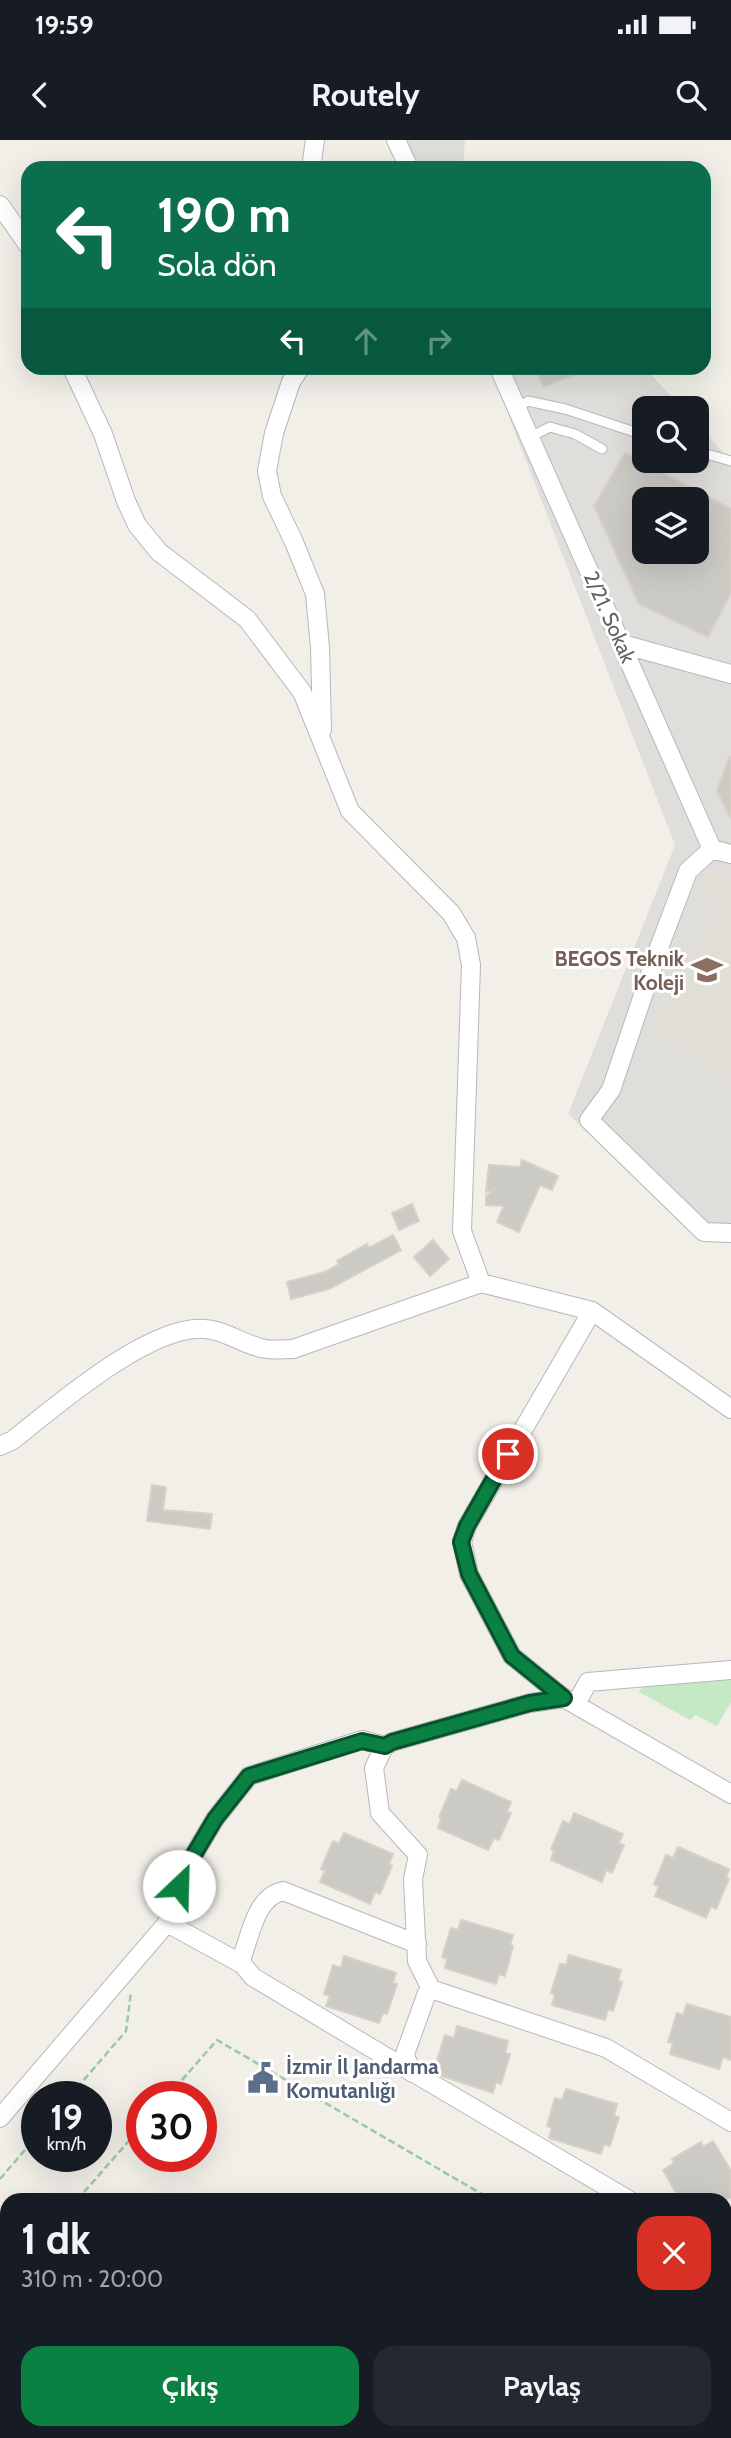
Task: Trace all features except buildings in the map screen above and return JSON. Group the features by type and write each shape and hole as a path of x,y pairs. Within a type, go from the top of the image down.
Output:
{"street":[{"path":"312,161 315,140"},
{"path":"396,140 406,161"},
{"path":"0,205 21,235"},
{"path":"75,375 103,434 125,501 137,525 159,552 247,619 302,692 350,811 452,913 466,938 471,965 462,1231 481,1283"},
{"path":"296,375 274,433 267,471 272,496 315,594 320,647 322,742"},
{"name":"2/21. Sokak","path":"502,375 712,849"},
{"path":"622,644 731,674"},
{"path":"731,854 712,849 688,872 611,1090 590,1120 704,1232 731,1233"},
{"path":"0,1446 13,1440 105,1368 164,1337 184,1330 207,1329 263,1349 293,1349 481,1283 592,1311 731,1409"},
{"path":"592,1311 467,1526 461,1542 469,1574 512,1656 570,1701 731,1794"},
{"path":"731,1670 589,1682 570,1701 514,1707 392,1742 385,1746 374,1768 380,1813 418,1855 414,1879 417,1961 431,1989 606,2048 731,2122"},
{"path":"0,2118 167,1923 186,1868 215,1819 249,1776 362,1741 385,1746"},
{"path":"242,1964 260,1906 275,1892 283,1891 417,1944"},
{"path":"167,1923 242,1964 253,1978 616,2193"},
{"path":"419,2076 407,2062 405,2054 423,2000 431,1989"}],"lane":[{"path":"517,408 528,401 553,406 632,431"},
{"path":"530,437 550,427 575,434 602,449"},
{"path":"709,455 731,461"}],"path":[{"path":"83,2081 125,2031 135,1961"},
{"path":"180,2081 217,2040 480,2193"},
{"path":"83,2193 126,2144"},
{"path":"0,2179 21,2155"}],"shaded area":[{"path":"390,140 465,140 464,161 400,161"},
{"path":"493,375 651,375 671,396 632,396 632,473 709,473 709,437 731,461 731,1239 697,1237 568,1114 675,845"},
{"name":"BEGOS Teknik Koleji","path":"707,868 731,875 731,1082 651,1028 715,912 700,874"}],"green space":[{"path":"731,1679 731,1702 717,1726 695,1715 690,1720 639,1692 643,1685"}],"place":[{"name":"BEGOS Teknik Koleji","path":"707,970"},
{"name":"İzmir İl Jandarma Komutanlığı","path":"263,2078"}],"route":[{"path":"179,1886 186,1868 215,1819 249,1776 362,1741 385,1746 514,1707 564,1698 512,1656 469,1574 461,1542 467,1526 508,1454"}]}
